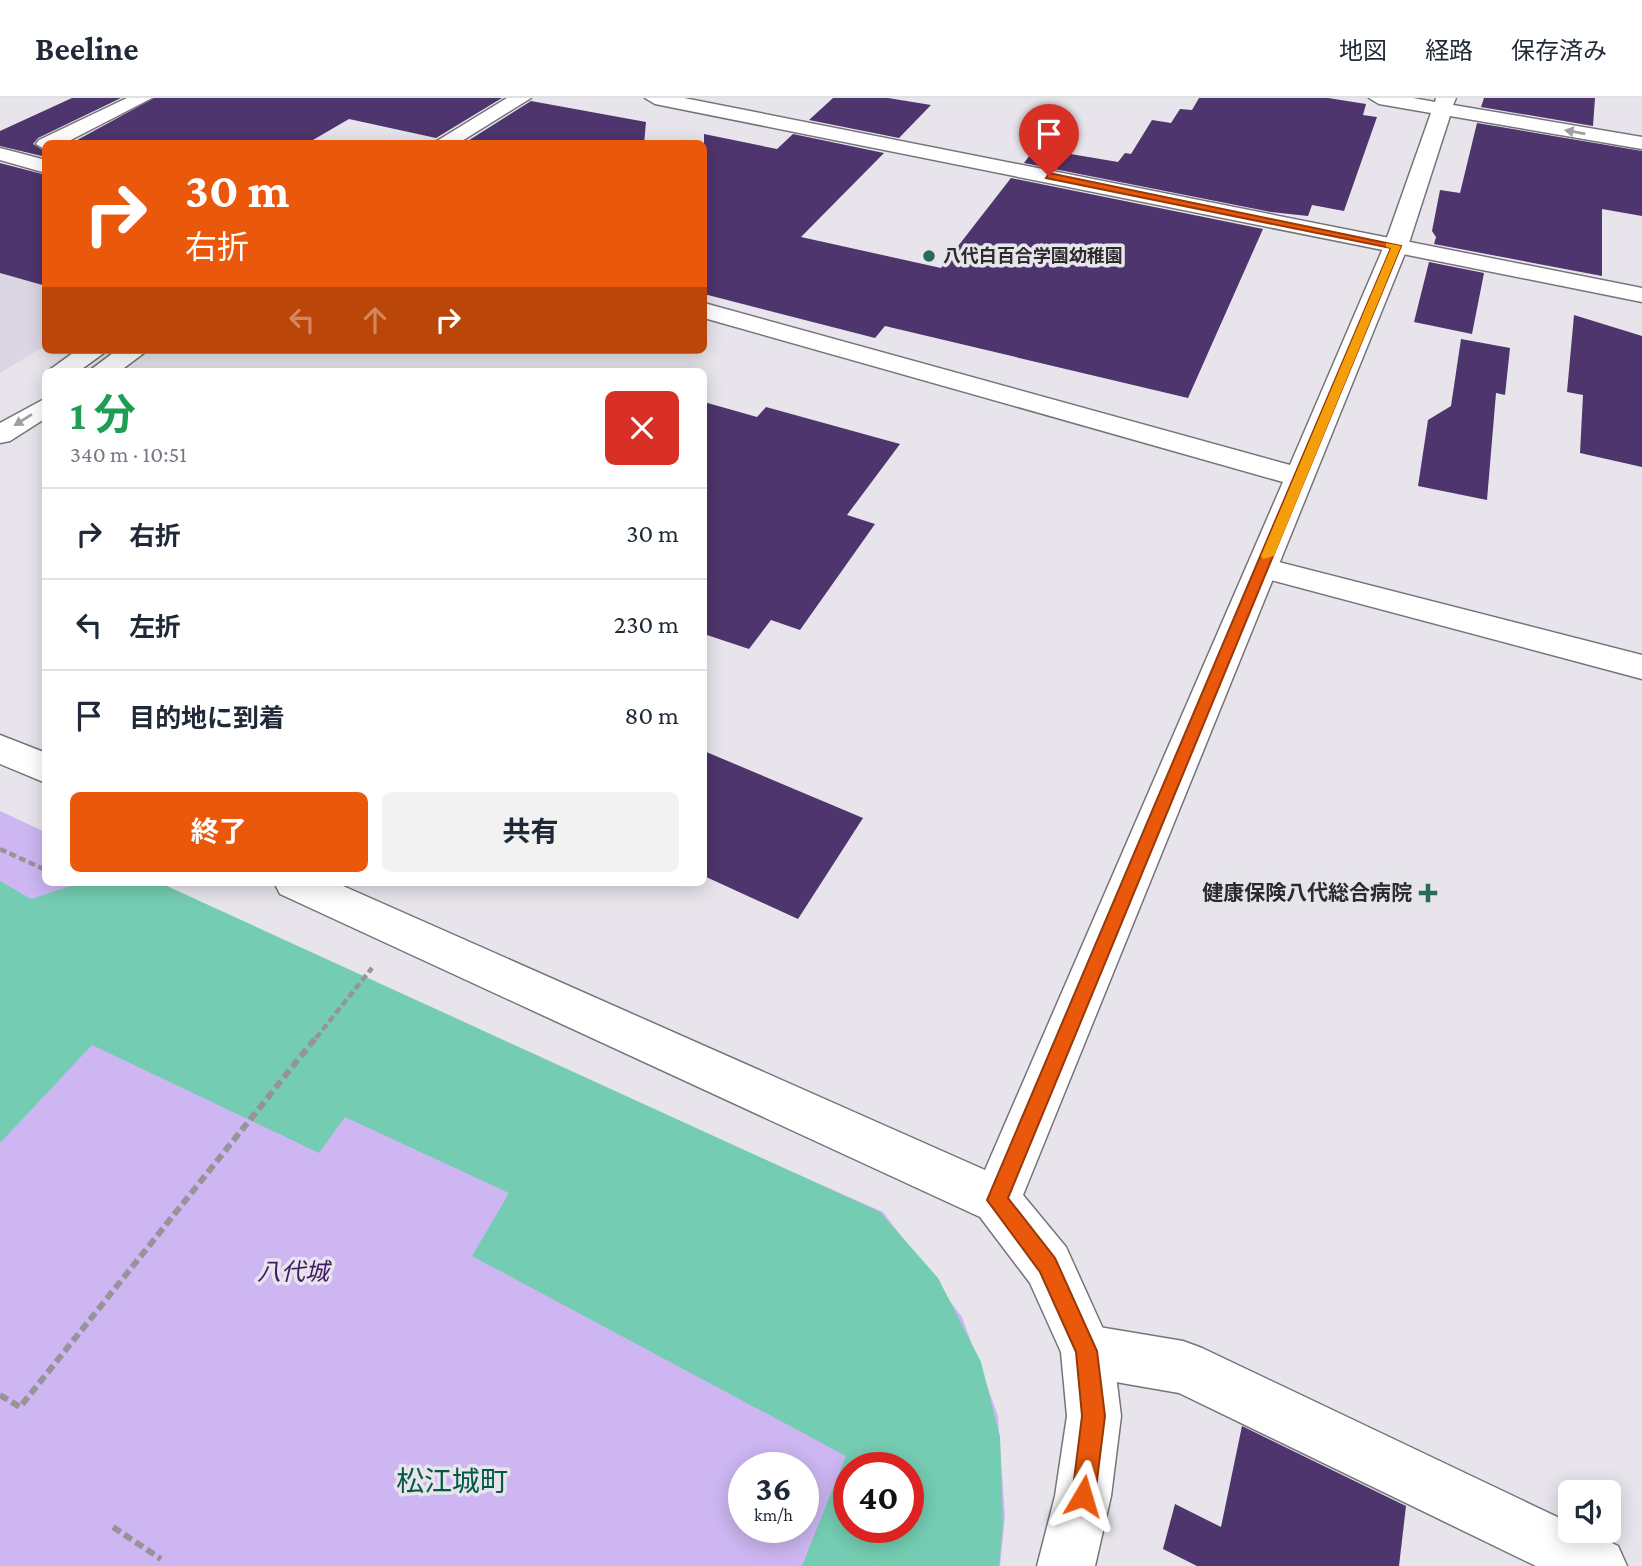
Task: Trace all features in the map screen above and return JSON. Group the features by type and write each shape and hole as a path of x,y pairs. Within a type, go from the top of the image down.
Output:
{"street":[{"path":"54,140 142,98"},
{"path":"655,98 1642,295"},
{"path":"1379,98 1445,103 1642,143"},
{"path":"450,140 528,101"},
{"path":"476,140 528,101"},
{"path":"997,1200 1396,246 1445,103"},
{"path":"8,157 42,145"},
{"path":"8,157 42,166"},
{"path":"707,311 1299,477"},
{"path":"66,368 89,354"},
{"path":"107,368 129,354"},
{"path":"0,408 42,382"},
{"path":"0,435 42,409"},
{"path":"1263,568 1642,667"},
{"path":"0,749 42,767"},
{"path":"303,886 997,1200 1048,1265 1087,1351 1094,1416 1083,1496 1066,1566"},
{"path":"1087,1351 1183,1367 1598,1566"}],"path":[{"path":"0,849 42,868"},
{"path":"0,1395 20,1407 377,962"},
{"path":"113,1527 161,1559"}],"shaded area":[{"path":"0,181 42,192 42,348 0,373"},
{"path":"0,881 31,899 71,886 167,886 880,1212 938,1278 981,1362 1000,1437 1003,1524 999,1566 802,1566 811,1543 819,1543 819,1524 833,1488 833,1543 924,1543 924,1452 839,1452 472,1256 509,1193 345,1117 319,1153 92,1045 0,1143"}],"green space":[{"name":"八代城","path":"0,811 42,831 42,886 144,886 883,1212 962,1317 998,1416 1005,1517 1000,1566 0,1566"}],"building":[{"path":"72,98 121,98 38,138 33,144 42,150 42,156 0,146 0,131"},
{"path":"154,98 502,98 436,138 349,119 313,140 77,140"},
{"path":"833,98 888,98 931,105 899,138 809,120"},
{"path":"1199,98 1328,98 1366,104 1363,115 1377,117 1344,211 1312,205 1308,216 1271,212 1024,163 1035,148 1118,162 1125,153 1131,154 1152,120 1171,123 1180,109 1192,110"},
{"path":"1484,98 1595,98 1593,126 1481,107"},
{"path":"531,101 646,122 644,140 469,140"},
{"path":"1477,123 1642,151 1642,216 1602,209 1602,276 1434,244 1436,237 1432,231 1440,190 1460,193"},
{"path":"704,134 777,149 793,134 884,153 801,237 941,268 1011,178 1263,229 1188,398 885,326 875,338 707,295 707,140 704,140"},
{"path":"0,163 42,174 42,285 0,273"},
{"path":"1429,262 1484,273 1472,334 1414,322"},
{"path":"1574,315 1642,336 1642,467 1580,453 1583,395 1567,392"},
{"path":"1461,339 1510,348 1505,395 1496,393 1487,500 1418,486 1428,420 1451,406"},
{"path":"707,403 757,417 766,407 900,444 847,515 875,524 800,630 771,620 749,649 707,635"},
{"path":"707,752 863,818 798,919 707,877"},
{"path":"1242,1426 1406,1506 1399,1566 1197,1566 1163,1549 1175,1504 1221,1527"}],"slow traffic":[{"path":"1268,556 1396,246 1389,245"}],"place":[{"name":"八代白百合学園幼稚園","path":"929,256"},
{"name":"健康保険八代総合病院","path":"1428,893"}],"district":[{"name":"松江城町","path":"452,1481"}],"route":[{"path":"1049,176 1396,246 997,1200 1048,1265 1087,1351 1094,1416 1083,1496"}]}
